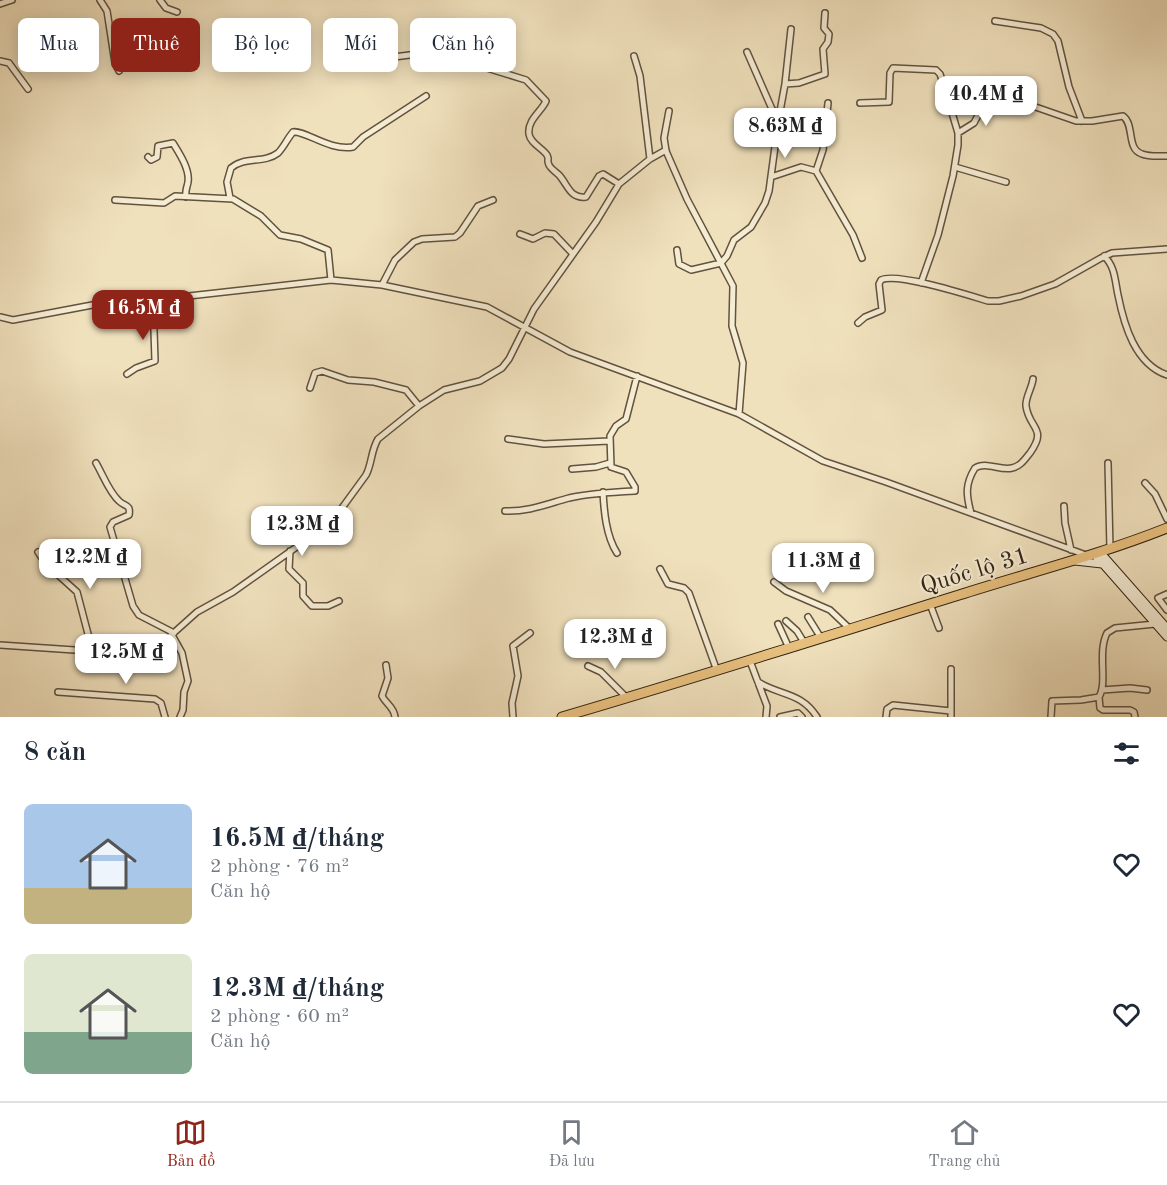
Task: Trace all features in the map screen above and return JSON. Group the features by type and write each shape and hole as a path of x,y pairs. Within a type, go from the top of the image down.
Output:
{"highway":[{"name":"Quốc lộ 31","path":"562,717 1121,546 1167,528"}],"street":[{"path":"0,4 12,0"},
{"path":"100,0 107,11 111,37"},
{"path":"160,0 166,8 177,12"},
{"path":"785,84 799,83 825,74 823,49 828,42 829,34 824,28 825,13"},
{"path":"995,21 1041,28 1053,34 1058,41 1069,87 1082,121"},
{"path":"677,250 679,264 685,268 700,268 722,262 734,240 754,223 767,199 791,29"},
{"path":"747,52 772,109 779,117"},
{"path":"398,56 425,53 447,57 463,56 488,68 526,80 546,101 546,105 536,114 529,129 530,137 546,155 549,165 572,193 578,197 588,196 601,174 605,174 620,184"},
{"path":"634,56 641,85 650,159"},
{"path":"0,61 9,63 28,88"},
{"path":"860,103 889,102 890,71 893,68 936,70 945,89 958,133 955,167 938,236 921,283"},
{"path":"945,89 1024,103 1068,119 1082,121 1123,116 1129,123 1133,146 1137,151 1145,155 1167,156"},
{"path":"230,198 227,182 231,168 241,161 256,161 276,154 292,132 298,132 328,145 353,147 363,137 426,96"},
{"path":"958,133 974,123 988,96"},
{"path":"816,171 824,150 828,103"},
{"path":"669,111 664,138 666,150 687,200 722,262 734,290 732,326 743,363 739,414"},
{"path":"148,158 153,160 157,157 158,146 173,143 184,165 188,181 185,189 186,197"},
{"path":"0,645 149,655 191,616 233,592 305,541 317,538 327,530 366,475 378,439 419,406 449,387 480,381 502,368 509,359 534,309 620,184 650,159 666,150"},
{"path":"771,177 801,167 816,171 854,235 862,258"},
{"path":"955,167 1005,182"},
{"path":"115,200 164,203 172,197 230,198 246,205 261,216 280,236 301,239 328,250 332,280"},
{"path":"382,285 396,260 414,243 422,239 455,237 478,206 493,200"},
{"path":"520,234 533,239 545,233 554,234 573,254"},
{"path":"858,323 865,317 882,310 879,284 882,279 901,279 988,301 999,301 1055,284 1104,256 1125,251 1167,249"},
{"path":"1104,256 1112,266 1123,315 1132,340 1148,364 1167,375"},
{"path":"0,317 14,320 94,304 153,300 332,280 382,285 487,307 570,352 739,414 823,461 1071,550 1098,553"},
{"path":"127,374 135,368 155,361 153,300"},
{"path":"310,388 315,373 322,370 348,380 374,382 406,390 419,406"},
{"path":"505,511 543,507 566,499 603,492 636,490 626,472 613,469 610,463 609,441 616,426 626,419 637,376"},
{"path":"971,513 966,490 975,468 980,465 1014,468 1023,461 1037,443 1038,432 1026,406 1033,379"},
{"path":"508,440 544,444 609,441"},
{"path":"96,463 118,500 130,510 129,515 113,522 110,527 133,606 139,615 173,634 182,653 188,681 180,717"},
{"path":"572,470 610,463"},
{"path":"1108,463 1098,553 1163,624 1167,637"},
{"path":"1145,483 1155,494 1167,519"},
{"path":"603,492 607,522 613,547 617,553"},
{"path":"1064,506 1071,550"},
{"path":"1104,562 1121,546"},
{"path":"290,551 289,569 303,583 303,596 313,607 328,606 339,601"},
{"path":"38,552 46,564 77,592 93,652"},
{"path":"1070,561 1104,562"},
{"path":"660,569 668,584 684,588 689,593 717,671"},
{"path":"774,582 786,591 830,610 850,629"},
{"path":"1167,594 1158,598 1167,610"},
{"path":"930,604 939,628"},
{"path":"808,617 821,638"},
{"path":"786,621 797,631 805,644"},
{"path":"778,624 789,648"},
{"path":"1136,717 1130,710 1100,708 1101,656 1107,633 1115,628 1163,624"},
{"path":"513,717 512,703 518,676 513,646 530,633"},
{"path":"750,661 767,706 766,717"},
{"path":"386,664 388,678 382,696 385,702 392,707 395,717"},
{"path":"588,666 601,672 627,698"},
{"path":"886,717 887,709 893,705 951,714 951,669"},
{"path":"758,682 799,698 812,709 817,717"},
{"path":"1102,690 1130,688 1147,690"},
{"path":"58,692 155,699 161,703 165,717"},
{"path":"1051,717 1052,701 1099,697"},
{"path":"780,717 798,713 802,717"}]}
